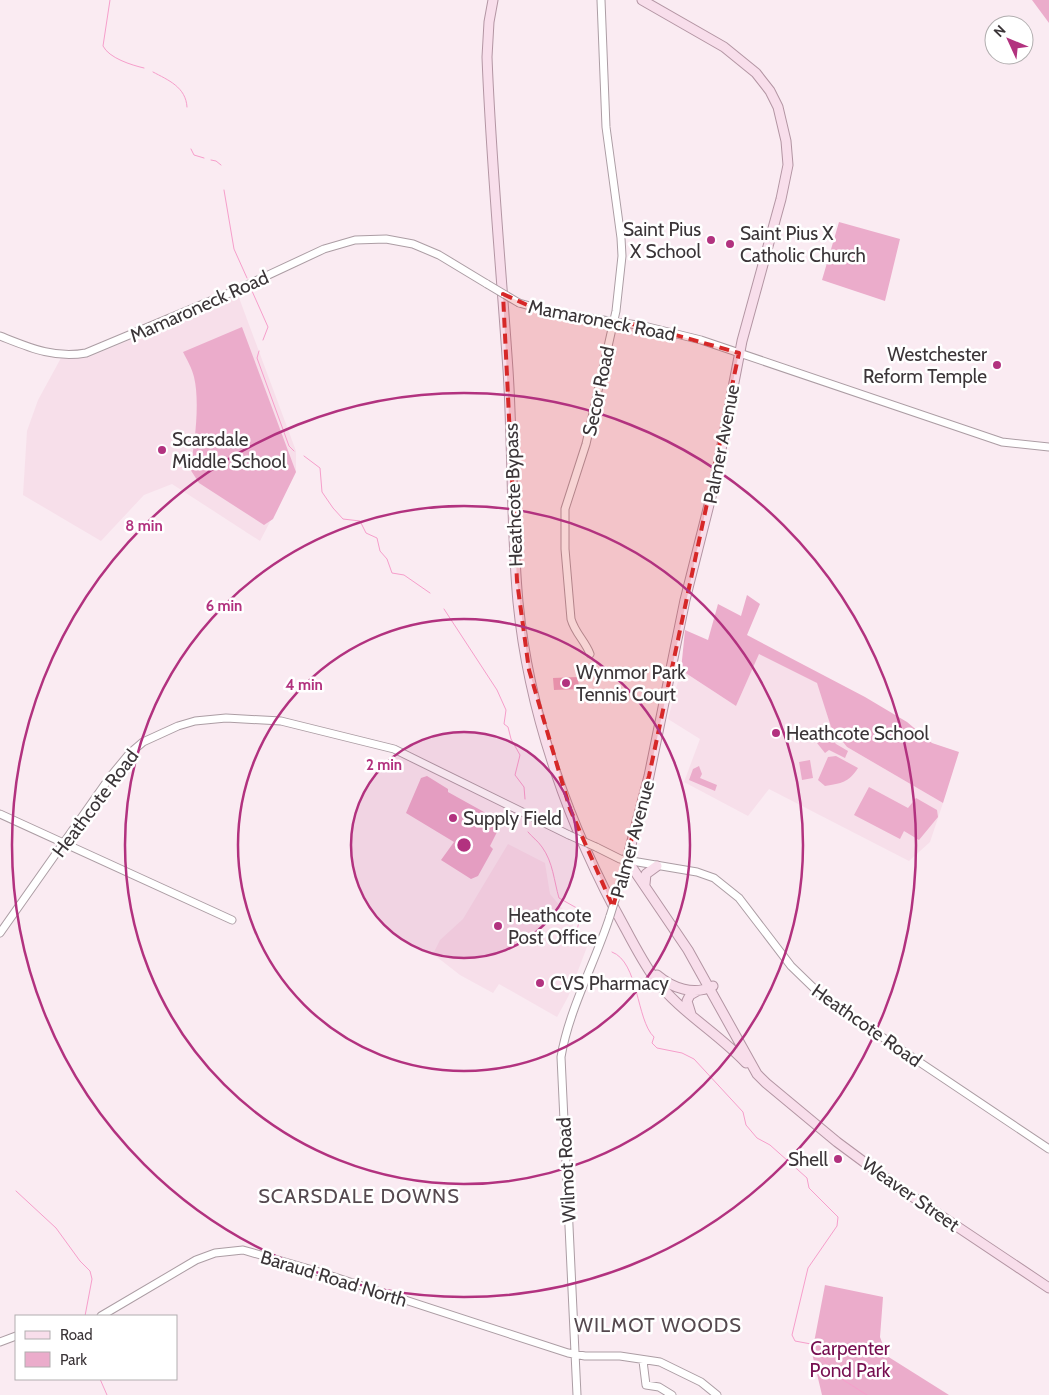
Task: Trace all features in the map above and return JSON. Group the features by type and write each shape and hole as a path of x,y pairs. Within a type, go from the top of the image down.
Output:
{"main road":[{"name":"Heathcote Bypass","path":"493,0 487,41 487,74 508,367 517,581 524,644 537,705 570,809 609,899 647,966 658,983 694,1017 736,1051 757,1074"},
{"name":"Palmer Avenue","path":"627,860 649,776 684,606 713,490 739,353 784,187 788,165 784,131 778,107 770,91 744,62 709,37 642,0"},
{"name":"Weaver Street","path":"627,860 688,950 778,1093"},
{"path":"645,884 646,874 656,866"},
{"name":"Heathcote Bypass","path":"647,966 667,983 684,989 697,990 711,987"},
{"name":"Weaver Street","path":"711,987 757,1074 778,1093 837,1142 895,1185 1049,1288"},
{"path":"694,1017 687,1008 687,1001 690,994 697,990"}],"street":[{"name":"Secor Road","path":"590,654 576,633 571,618 564,533 565,510 586,444 613,321 621,266 621,238 606,127 601,0"},
{"name":"Mamaroneck Road","path":"0,336 60,355 86,353 232,292 324,249 362,239 394,239 413,244 439,256 519,303 555,313 613,321 676,334 739,353 1002,442 1049,447"},
{"name":"Heathcote Road","path":"0,933 118,766 143,742 178,726 195,721 226,718 290,722 394,750 428,764 569,835 627,860 706,874 731,890 790,966 824,998 1049,1150"},
{"path":"0,814 232,920"},
{"name":"Palmer Avenue","path":"599,952 627,860"},
{"name":"Wilmot Road","path":"577,1395 561,1057 570,1018 599,952"},
{"name":"Baraud Road North","path":"103,1315 196,1260 215,1253 243,1250 316,1271 576,1354 620,1356 668,1366 701,1382 717,1395"},
{"path":"0,1342 15,1336"},
{"path":"644,1361 646,1385 659,1387 672,1395"}],"highlighted area":[{"path":"503,294 536,309 644,326 739,353 649,776 613,907 570,809 529,670 517,581"}],"shaded area":[{"name":"Scarsdale Middle School","path":"238,295 296,451 296,472 260,541 172,484 144,495 101,541 23,495 27,431 38,400 61,358 89,357"},
{"path":"759,653 818,683 831,727 847,747 943,803 930,842 909,861 769,789 748,816 684,782 700,739 668,719 681,670 736,706"},
{"path":"508,844 545,863 550,894 572,920 575,935 580,943 587,947 568,997 557,1017 499,984 493,993 460,975 433,954 440,940 463,919"}],"green space":[{"path":"1032,0 1049,0 1049,23"},
{"path":"839,222 900,239 885,301 822,280"},
{"path":"242,327 296,472 273,519 264,525 199,483 190,469 195,435 197,398 193,374 183,352"},
{"path":"747,595 760,604 747,635 865,697 907,722 932,743 959,752 943,803 847,747 831,727 817,683 759,654 736,706 681,670 685,630 708,640 718,604 741,616"},
{"name":"Wynmor Park Tennis Court","path":"578,677 579,689 554,690 553,678"},
{"path":"824,729 836,744 848,751 845,758 829,750 825,753 817,743 820,740 816,736"},
{"path":"836,756 858,768 851,777 844,781 825,786 818,780 828,757"},
{"path":"810,760 813,778 802,780 799,762"},
{"path":"699,766 702,774 700,778 717,785 715,791 689,780 693,769"},
{"name":"Supply Field","path":"427,776 448,789 448,792 502,822 490,846 493,849 478,876 471,879 441,860 454,842 406,813 421,778"},
{"path":"869,787 908,808 916,798 937,810 938,817 919,840 904,831 900,839 854,815"},
{"name":"Carpenter Pond Park","path":"825,1285 883,1297 880,1337 887,1356 949,1395 822,1395 812,1353"}],"waterway":[{"path":"110,0 103,46 115,57 144,68"},
{"path":"153,72 180,89 186,100 187,107"},
{"path":"191,149 194,155 204,158"},
{"path":"211,160 221,165"},
{"path":"224,190 234,249 247,278"},
{"path":"252,291 268,327 263,340"},
{"path":"259,351 257,358 289,446 294,451"},
{"path":"304,456 320,468 322,492 333,508 343,519 360,521 366,533 377,538 380,551 387,559 392,573 404,575 430,593"},
{"path":"444,609 497,690 506,710 504,724 508,727 511,739 520,755 515,775 524,787 525,799"},
{"path":"528,832 549,859 559,898 582,911 578,932 582,940 588,945"},
{"path":"612,952 621,958 627,967 648,1029 654,1037 652,1043 657,1048 682,1053 694,1059 743,1112 746,1125 757,1138 770,1145 807,1178 809,1188 838,1217 837,1226 808,1268 792,1335 795,1341 811,1344 837,1376 867,1395"},
{"path":"16,1191 56,1228 80,1261 90,1271 92,1279 85,1315"},
{"path":"100,1380 107,1395"}],"place":[{"name":"Saint Pius X School","path":"711,240"},
{"name":"Saint Pius X Catholic Church","path":"730,244"},
{"name":"Westchester Reform Temple","path":"997,365"},
{"name":"Scarsdale Middle School","path":"162,450"},
{"name":"Wynmor Park Tennis Court","path":"566,683"},
{"name":"Heathcote School","path":"776,733"},
{"name":"Supply Field","path":"453,818"},
{"name":"Heathcote Post Office","path":"498,926"},
{"name":"CVS Pharmacy","path":"540,983"},
{"name":"Shell","path":"838,1159"}],"district":[{"name":"SCARSDALE DOWNS","path":"359,1196"},
{"name":"WILMOT WOODS","path":"658,1325"}]}
